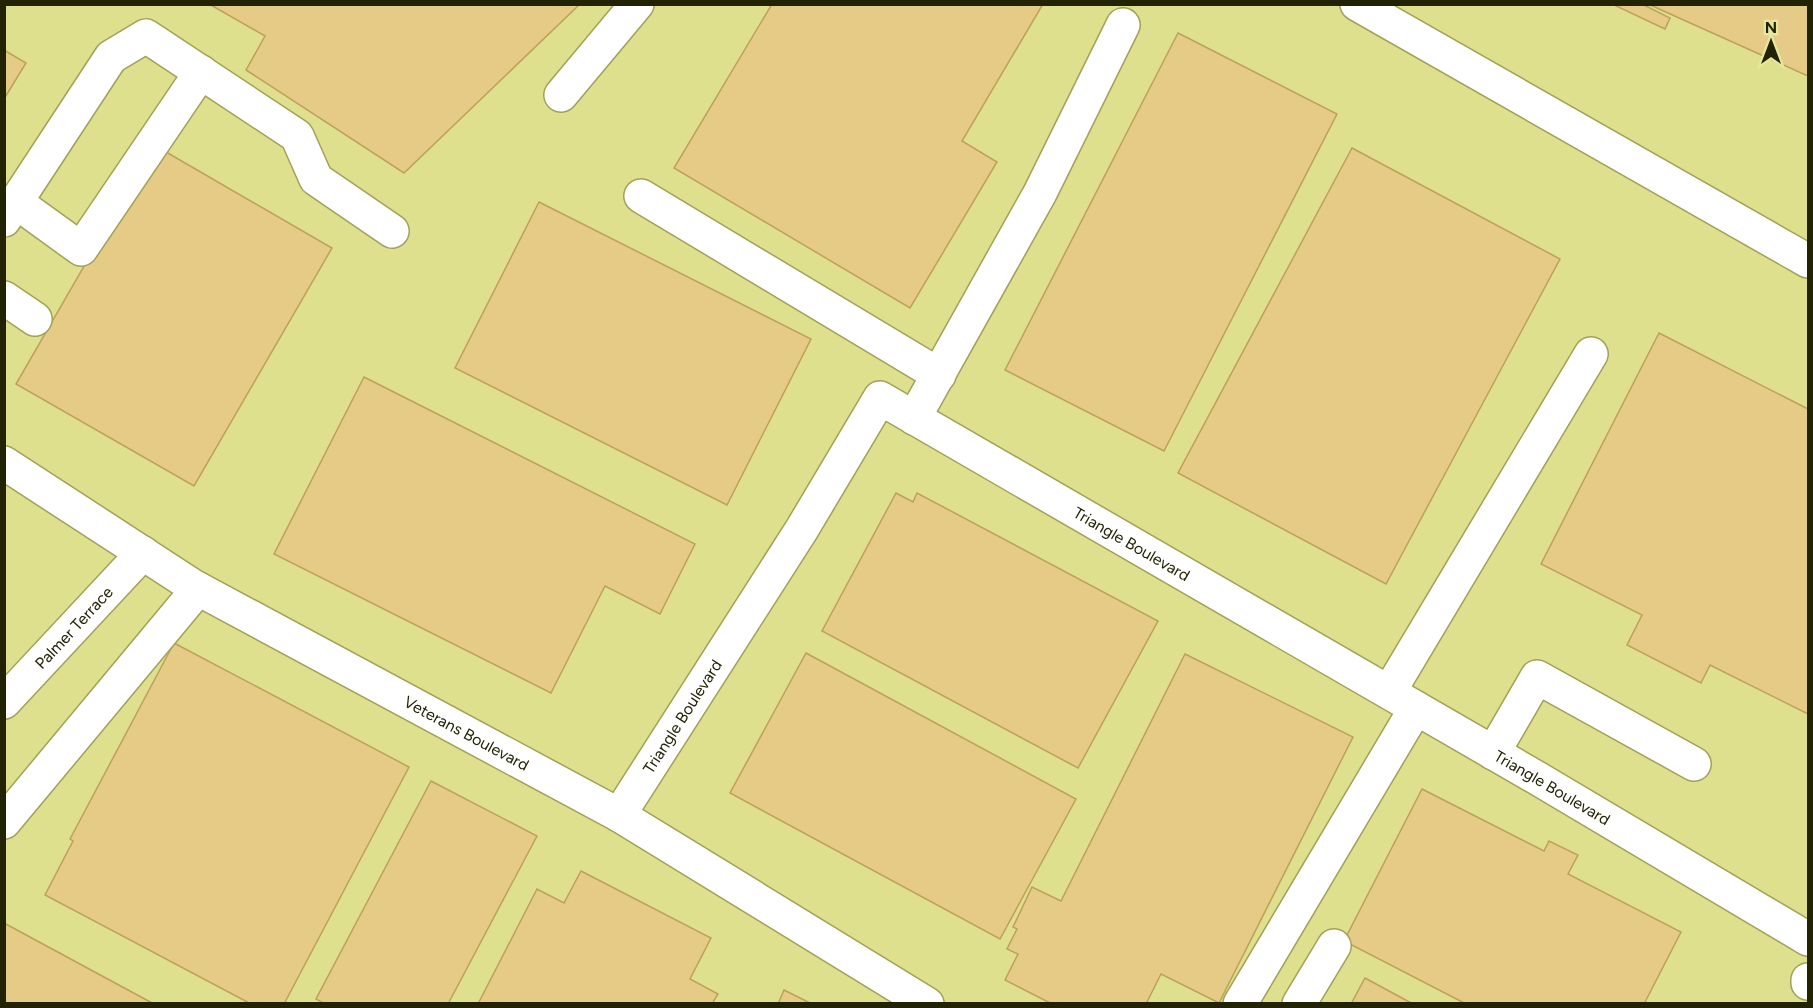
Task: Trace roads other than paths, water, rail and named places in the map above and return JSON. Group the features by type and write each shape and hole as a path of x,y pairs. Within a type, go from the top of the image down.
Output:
{"street":[{"path":"561,95 637,4"},
{"path":"1357,4 1809,261"},
{"path":"914,418 1040,193 1123,25"},
{"path":"201,72 81,249 10,211 111,57 146,36 201,72 297,136 316,179 392,231"},
{"path":"641,196 939,375"},
{"path":"4,298 35,319"},
{"path":"1240,1004 1402,700 1591,354"},
{"name":"Triangle Boulevard","path":"619,815 802,528 880,398 1809,939"},
{"name":"Veterans Boulevard","path":"4,463 198,589 619,815 927,1004"},
{"name":"Palmer Terrace","path":"4,702 143,553"},
{"path":"4,822 198,589"},
{"path":"1493,753 1537,677 1694,764"},
{"path":"1299,1004 1334,946"}]}
